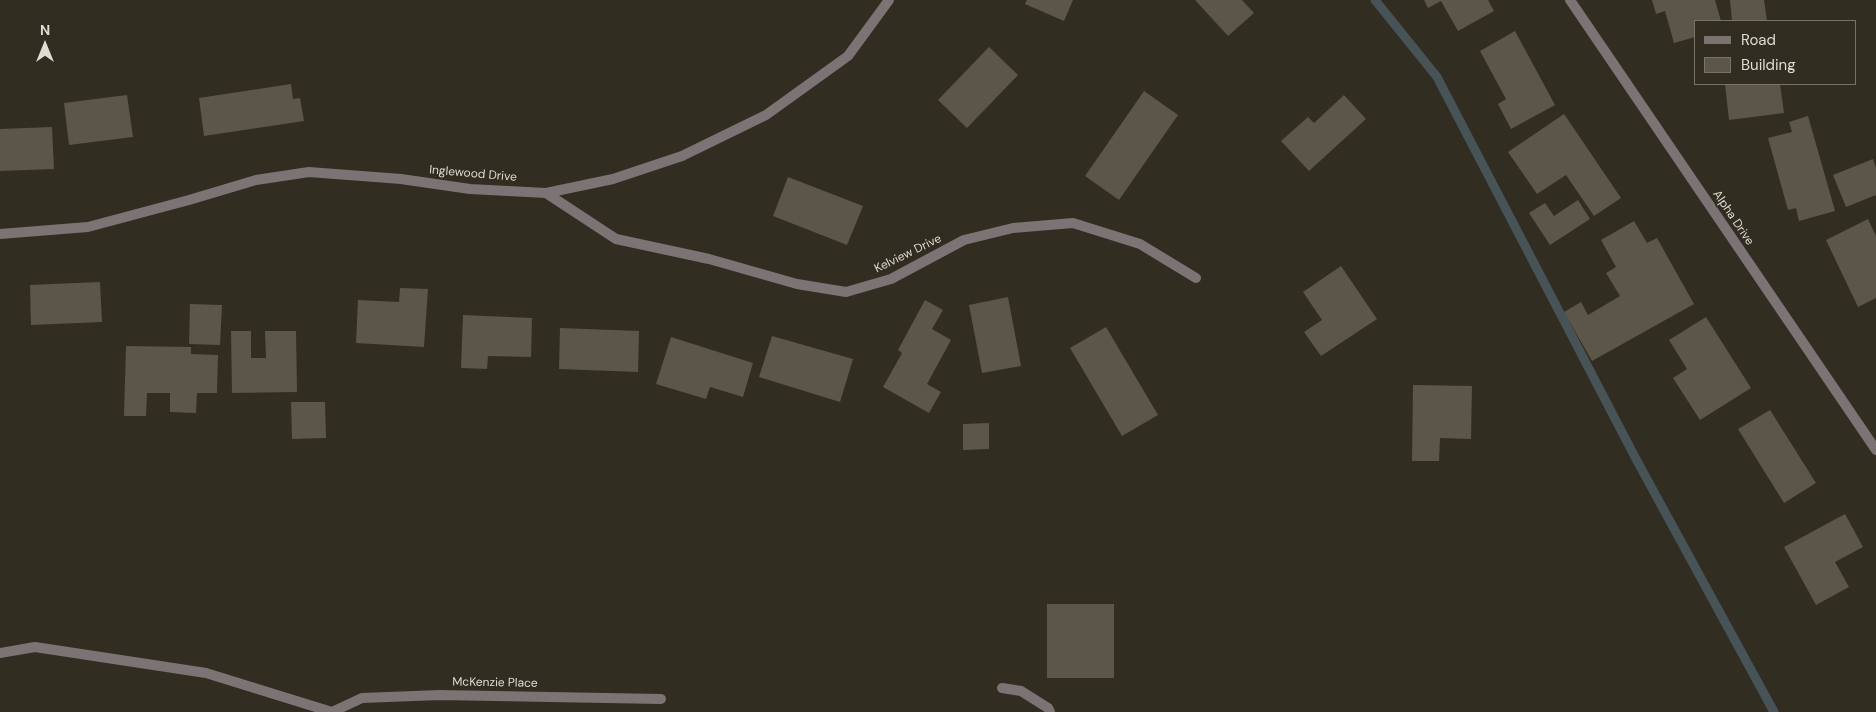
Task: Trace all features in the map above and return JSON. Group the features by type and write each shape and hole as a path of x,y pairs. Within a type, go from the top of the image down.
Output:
{"street":[{"name":"Inglewood Drive","path":"0,234 88,227 256,180 309,172 401,179 470,188 546,193 613,179 682,156 766,115 848,56 889,0"},
{"name":"Alpha Drive","path":"1570,0 1876,450"},
{"name":"Kelview Drive","path":"546,193 616,239 709,259 797,284 846,292 891,279 964,240 1013,228 1073,223 1140,244 1196,278"},
{"path":"0,653 35,647 206,673 332,712"},
{"path":"1002,688 1021,691 1048,708 1050,712"},
{"name":"McKenzie Place","path":"332,712 362,698 440,695 661,699"}],"building":[{"path":"1027,0 1073,0 1064,21 1025,4"},
{"path":"1195,0 1242,0 1254,13 1228,36"},
{"path":"1424,0 1488,0 1494,11 1458,31 1441,1 1428,8"},
{"path":"1652,0 1715,0 1721,20 1694,20 1694,37 1674,43 1665,11 1656,14"},
{"path":"1730,0 1764,0 1767,20 1732,20"},
{"path":"1515,31 1555,105 1511,129 1498,104 1506,99 1480,51"},
{"path":"989,47 1018,75 967,128 938,100"},
{"path":"291,84 293,99 300,98 304,121 204,136 199,98"},
{"path":"1725,85 1780,85 1784,113 1729,120"},
{"path":"1144,91 1178,115 1119,200 1085,176"},
{"path":"127,95 133,137 69,145 64,103"},
{"path":"1344,95 1366,119 1309,171 1281,141 1308,117 1314,123"},
{"path":"1564,114 1621,198 1594,216 1566,175 1537,194 1508,152"},
{"path":"1808,116 1835,211 1799,221 1796,208 1788,210 1768,138 1792,132 1789,122"},
{"path":"52,127 54,169 0,171 0,129"},
{"path":"1873,159 1876,168 1876,195 1846,207 1833,175"},
{"path":"788,177 863,206 847,245 773,216"},
{"path":"1578,200 1590,219 1550,245 1529,213 1545,203 1554,216"},
{"path":"1868,219 1876,236 1876,298 1858,307 1826,240"},
{"path":"1634,221 1647,243 1657,238 1694,304 1592,361 1564,312 1581,302 1588,315 1620,296 1606,273 1616,267 1601,240"},
{"path":"1341,266 1377,319 1321,356 1304,332 1322,320 1303,292"},
{"path":"100,282 102,322 31,325 30,285"},
{"path":"400,288 428,289 424,347 356,343 358,300 399,302"},
{"path":"1008,297 1021,366 982,373 969,305"},
{"path":"925,300 943,310 932,329 951,340 927,384 941,392 929,413 883,387 902,353 898,350"},
{"path":"190,304 222,305 220,345 189,344"},
{"path":"463,315 532,318 531,357 488,356 487,369 461,368"},
{"path":"1706,317 1751,388 1700,420 1673,378 1687,369 1669,340"},
{"path":"1106,327 1158,415 1122,436 1070,348"},
{"path":"560,328 639,331 638,372 559,369"},
{"path":"231,331 251,331 251,358 266,358 265,331 296,331 297,392 232,393"},
{"path":"772,336 853,359 840,402 759,377"},
{"path":"671,337 753,363 743,397 710,387 706,399 656,384"},
{"path":"126,346 191,347 191,354 218,355 217,393 197,393 196,413 170,412 170,393 147,393 146,416 124,416"},
{"path":"1413,385 1472,386 1471,439 1440,438 1439,461 1412,461"},
{"path":"291,402 325,402 326,438 292,439"},
{"path":"1770,410 1816,483 1784,503 1738,429"},
{"path":"989,423 989,449 963,450 963,424"},
{"path":"1845,514 1863,547 1835,562 1849,587 1816,605 1784,547"},
{"path":"1047,604 1114,604 1114,678 1047,678"}],"waterway":[{"path":"1375,0 1437,77 1636,459 1774,712"}]}
